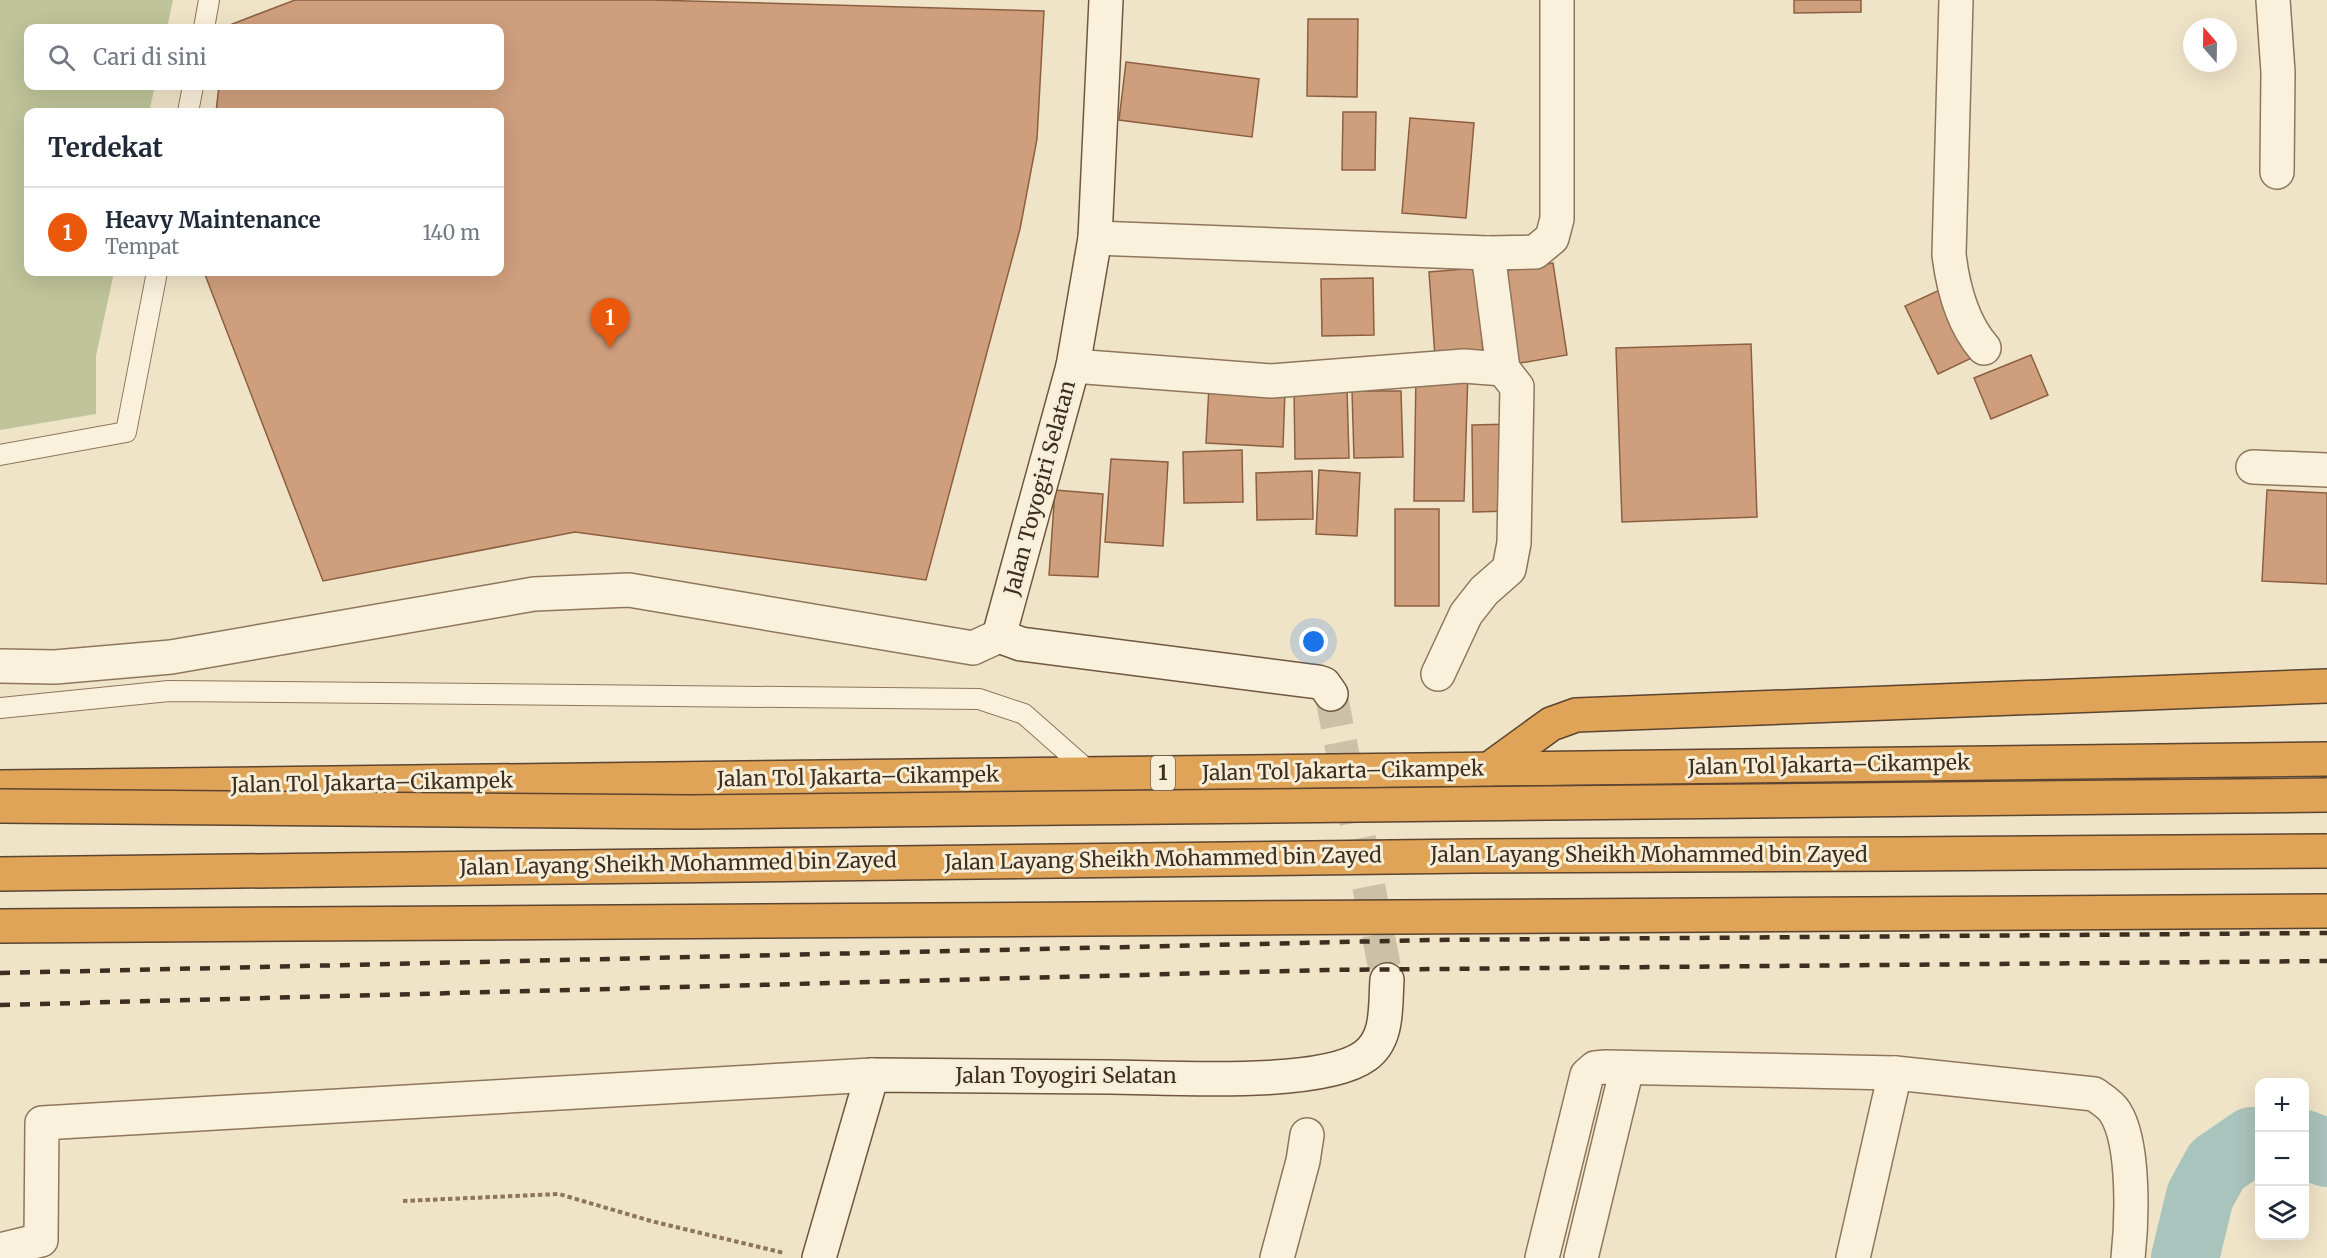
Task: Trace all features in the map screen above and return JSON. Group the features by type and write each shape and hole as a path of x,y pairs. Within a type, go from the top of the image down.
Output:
{"highway":[{"path":"1489,769 1551,724 1576,715 2327,686"},
{"name":"Jalan Tol Jakarta–Cikampek","path":"0,787 2327,759"},
{"name":"1","path":"0,806 688,812 2327,795"},
{"name":"Jalan Layang Sheikh Mohammed bin Zayed","path":"0,874 639,864 1433,856 2137,854 2327,851"},
{"path":"0,926 2327,910"}],"street":[{"name":"Jalan Toyogiri Selatan","path":"999,636 1073,366 1095,238 1106,0"},
{"path":"1095,238 1488,253 1535,252 1552,238 1557,219 1557,0"},
{"path":"1956,0 1949,255 1956,295 1976,339 1984,348"},
{"path":"2274,0 2278,72 2277,172"},
{"path":"1438,674 1466,614 1484,591 1509,569 1514,543 1517,387 1503,369 1488,253"},
{"path":"1073,366 1271,381 1464,366 1503,369"},
{"path":"2253,466 2327,470"},
{"path":"0,666 55,667 171,657 534,594 628,590 973,648 999,636 1020,644 1318,682 1324,684 1331,694"},
{"name":"Jalan Toyogiri Selatan","path":"0,1251 42,1240 42,1123 872,1075 1232,1078 1297,1076 1337,1070 1366,1055 1378,1043 1383,1031 1387,980"},
{"path":"1542,1258 1587,1075 1595,1068 1895,1073 2094,1094 2116,1113 2124,1137 2132,1195 2128,1258"},
{"path":"1581,1258 1627,1068"},
{"path":"1853,1258 1895,1073"},
{"path":"806,1257 872,1075"},
{"path":"1277,1258 1303,1161 1307,1135"}],"lane":[{"path":"205,24 210,0"},
{"path":"189,108 192,90"},
{"path":"0,455 126,432 156,276"},
{"path":"0,708 169,691 979,699 1024,714 1092,774"}],"path":[{"path":"403,1201 559,1194 651,1221 806,1257"}],"green space":[{"path":"0,0 173,0 168,24 24,24 24,90 154,90 150,108 24,108 24,276 113,276 96,356 96,414 0,430"}],"building":[{"path":"295,0 653,0 1044,11 1037,139 1020,229 926,580 575,532 323,581 206,276 504,276 504,108 216,108 219,90 504,90 504,24 232,24"},
{"path":"1794,0 1861,0 1861,12 1794,13"},
{"path":"1308,19 1358,19 1357,97 1307,96"},
{"path":"1126,62 1259,79 1252,137 1119,120"},
{"path":"1343,112 1376,112 1375,170 1342,170"},
{"path":"1410,118 1474,123 1466,218 1402,213"},
{"path":"1553,263 1567,355 1515,364 1501,271"},
{"path":"1477,268 1483,353 1435,357 1429,272"},
{"path":"1373,278 1374,335 1322,336 1321,279"},
{"path":"1944,288 1976,356 1938,374 1905,306"},
{"path":"1751,344 1757,517 1622,522 1616,348"},
{"path":"2031,355 2048,395 1991,419 1974,378"},
{"path":"1468,371 1464,501 1414,501 1416,374"},
{"path":"1209,386 1285,390 1283,447 1206,443"},
{"path":"1347,388 1349,458 1295,459 1294,390"},
{"path":"1352,391 1401,391 1403,457 1354,458"},
{"path":"1512,424 1512,511 1473,512 1472,425"},
{"path":"1242,450 1243,502 1184,503 1183,452"},
{"path":"1111,459 1168,462 1163,546 1105,542"},
{"path":"1319,470 1360,473 1357,536 1316,534"},
{"path":"1312,471 1313,519 1257,520 1256,473"},
{"path":"1055,490 1103,494 1098,577 1049,575"},
{"path":"2267,490 2327,493 2327,584 2262,581"},
{"path":"1395,509 1439,509 1439,606 1395,606"}],"waterway":[{"path":"2185,1258 2200,1196 2217,1165 2255,1141"},
{"path":"2309,1146 2327,1153"}],"tunnel":[{"path":"1331,694 1387,980"}],"railway":[{"path":"0,973 1430,940 2327,933"},
{"path":"0,1005 1325,970 2327,961"}],"place":[{"name":"Heavy Maintenance","path":"610,348"}]}
